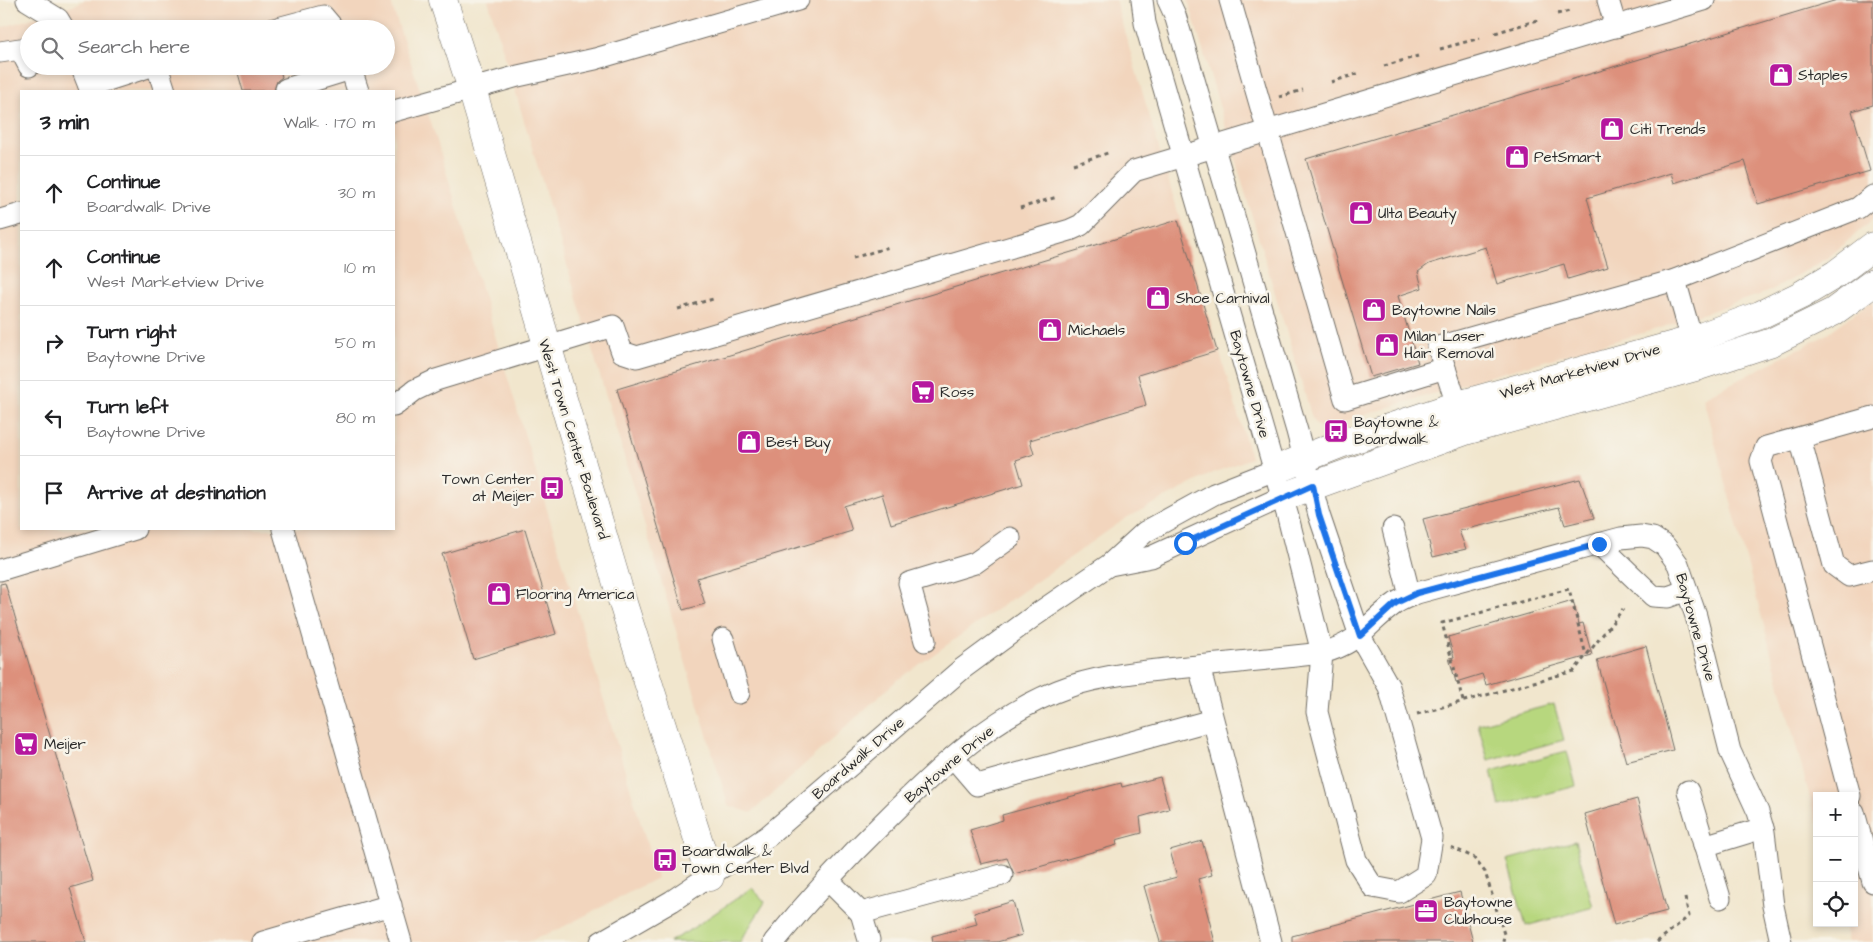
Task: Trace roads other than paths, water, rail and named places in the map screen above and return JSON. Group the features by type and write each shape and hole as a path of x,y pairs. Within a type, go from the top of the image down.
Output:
{"main road":[{"name":"West Town Center Boulevard","path":"443,0 472,89 546,347 621,597 710,877"},
{"name":"West Marketview Drive","path":"1275,470 1340,444 1458,405 1692,340 1760,315 1801,295 1836,274 1873,246"},
{"name":"West Marketview Drive","path":"1282,497 1465,432 1699,366 1772,342 1833,312 1873,284"}],"street":[{"path":"27,0 59,20"},
{"path":"395,111 472,89 596,59 798,0"},
{"name":"Baytowne Drive","path":"1142,0 1145,23 1275,470 1322,653"},
{"name":"Baytowne Drive","path":"1168,0 1175,15 1313,485 1319,515 1360,636"},
{"path":"1230,0 1345,399 1445,368"},
{"path":"1608,0 1616,26"},
{"path":"395,405 415,390 436,380 613,326 622,352 637,358 1005,250 1081,225 1134,171 1704,0"},
{"path":"309,20 324,16 327,20"},
{"path":"0,52 20,49"},
{"path":"85,75 90,89 128,75"},
{"path":"159,75 165,90"},
{"path":"286,89 329,75"},
{"path":"352,75 358,90"},
{"path":"1465,432 1458,405 1438,347 1675,280 1858,208 1873,196"},
{"path":"0,220 20,214"},
{"path":"1220,283 1251,274"},
{"path":"1675,280 1699,366"},
{"path":"1849,792 1760,461 1766,448 1873,417"},
{"path":"1800,438 1834,565 1849,576 1873,570"},
{"name":"Boardwalk Drive","path":"601,942 641,920 710,877 783,825 962,669 1034,616 1109,566 1145,532 1214,494 1275,470"},
{"name":"Boardwalk Drive","path":"1109,566 1151,557 1282,497"},
{"path":"0,570 132,530"},
{"path":"283,530 401,942"},
{"path":"1393,530 1410,596"},
{"name":"Baytowne Drive","path":"774,942 828,880 907,799 953,757 1002,720 1038,700 1072,686 1106,677 1322,653 1340,648 1360,636 1396,603 1410,596 1621,538 1641,536 1652,538 1665,546 1678,564 1687,590 1730,751 1763,828 1773,906 1781,942"},
{"path":"925,641 909,583 975,563 1010,538"},
{"path":"1599,544 1654,596 1668,597 1687,590"},
{"path":"1322,653 1317,712 1356,860 1374,887 1399,892 1426,875 1432,838 1388,687 1360,636"},
{"path":"723,639 739,693"},
{"path":"1199,666 1271,942"},
{"path":"953,757 977,785 1212,720"},
{"path":"1688,791 1720,898"},
{"path":"1858,827 1873,882"},
{"path":"1704,846 1763,828"},
{"path":"861,913 1002,875"},
{"path":"828,880 861,913 869,940"},
{"path":"263,942 391,905"}],"place":[{"name":"Staples","path":"1781,75"},
{"name":"Citi Trends","path":"1612,129"},
{"name":"PetSmart","path":"1517,157"},
{"name":"Ulta Beauty","path":"1361,213"},
{"name":"Shoe Carnival","path":"1158,298"},
{"name":"Baytowne Nails","path":"1374,310"},
{"name":"Michaels","path":"1050,330"},
{"name":"Milan Laser Hair Removal","path":"1387,345"},
{"name":"Ross","path":"923,392"},
{"name":"Baytowne & Boardwalk","path":"1336,431"},
{"name":"Best Buy","path":"749,442"},
{"name":"Town Center at Meijer","path":"552,488"},
{"name":"Flooring America","path":"499,594"},
{"name":"Meijer","path":"26,744"},
{"name":"Boardwalk & Town Center Blvd","path":"665,860"},
{"name":"Baytowne Clubhouse","path":"1426,911"}]}
